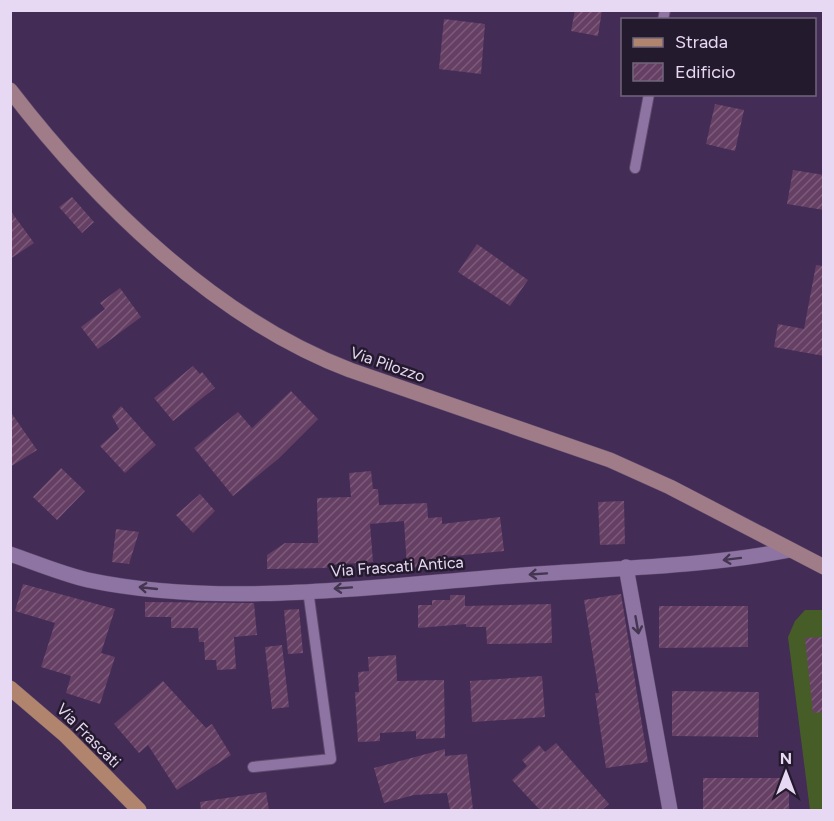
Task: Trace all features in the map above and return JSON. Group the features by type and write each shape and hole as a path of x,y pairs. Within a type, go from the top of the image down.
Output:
{"main road":[{"name":"Via Pilozzo","path":"10,90 56,147 111,204 206,289 268,331 309,353 350,370 610,460 670,487 824,567"},
{"name":"Via Frascati","path":"10,688 65,735 138,810"}],"street":[{"name":"Via Frascati Antica","path":"10,554 85,579 139,587 222,592 308,590 722,560 790,550"},
{"path":"626,567 670,810"}],"lane":[{"path":"635,168 649,96"},
{"path":"254,767 331,759 308,590"}],"green space":[{"path":"805,610 823,610 823,810 810,810 788,637 795,621"}],"building":[{"path":"575,10 602,10 598,36 571,31"},
{"path":"444,19 485,24 481,74 439,69"},
{"path":"715,104 744,110 735,151 706,144"},
{"path":"793,170 824,175 824,210 787,204"},
{"path":"72,197 94,222 82,233 59,207"},
{"path":"10,210 34,243 10,259"},
{"path":"477,244 528,280 510,306 458,272"},
{"path":"816,265 824,266 824,356 774,347 778,324 804,329"},
{"path":"120,288 141,317 98,349 81,327 105,309 100,303"},
{"path":"193,366 200,374 202,372 215,388 173,421 154,398"},
{"path":"291,391 318,419 278,459 233,496 194,448 238,412 252,428"},
{"path":"121,406 156,445 125,473 100,446 119,429 112,416"},
{"path":"10,411 37,450 10,467"},
{"path":"61,468 85,491 57,520 33,497"},
{"path":"371,471 373,489 378,489 379,505 427,503 428,518 442,517 442,524 500,517 504,551 444,557 445,566 407,568 404,521 370,524 373,562 327,565 327,568 267,569 267,555 285,543 318,543 317,498 351,497 349,473"},
{"path":"200,494 215,511 193,533 176,515"},
{"path":"624,501 625,544 600,545 598,502"},
{"path":"116,529 139,532 129,564 112,562"},
{"path":"23,584 115,609 101,653 115,657 100,704 66,693 71,676 41,667 55,623 15,611"},
{"path":"621,594 648,762 606,768 595,693 599,693 584,600"},
{"path":"450,595 465,595 465,606 551,604 552,643 487,644 486,627 466,627 466,624 418,628 418,605 432,605 432,600 450,600"},
{"path":"145,602 254,603 257,635 234,637 236,669 217,670 216,660 205,660 204,642 199,642 198,628 171,628 171,617 145,617"},
{"path":"659,606 748,606 748,647 659,648"},
{"path":"299,609 303,653 288,654 284,610"},
{"path":"824,637 824,712 813,713 805,638"},
{"path":"282,645 289,707 272,709 265,647"},
{"path":"396,655 397,681 444,680 445,738 416,739 416,731 380,733 380,741 358,742 355,692 359,692 358,672 369,671 368,657"},
{"path":"542,676 545,717 472,722 470,681"},
{"path":"163,681 206,728 212,724 231,755 177,790 148,745 139,753 114,724"},
{"path":"672,691 759,692 758,737 672,736"},
{"path":"556,743 609,804 602,810 540,810 512,780 527,766 522,760 539,745 545,752"},
{"path":"445,749 445,756 467,754 473,810 450,810 447,793 414,795 384,803 374,768"},
{"path":"703,778 789,778 789,810 703,810"},
{"path":"266,792 269,810 201,810 200,802"}]}
